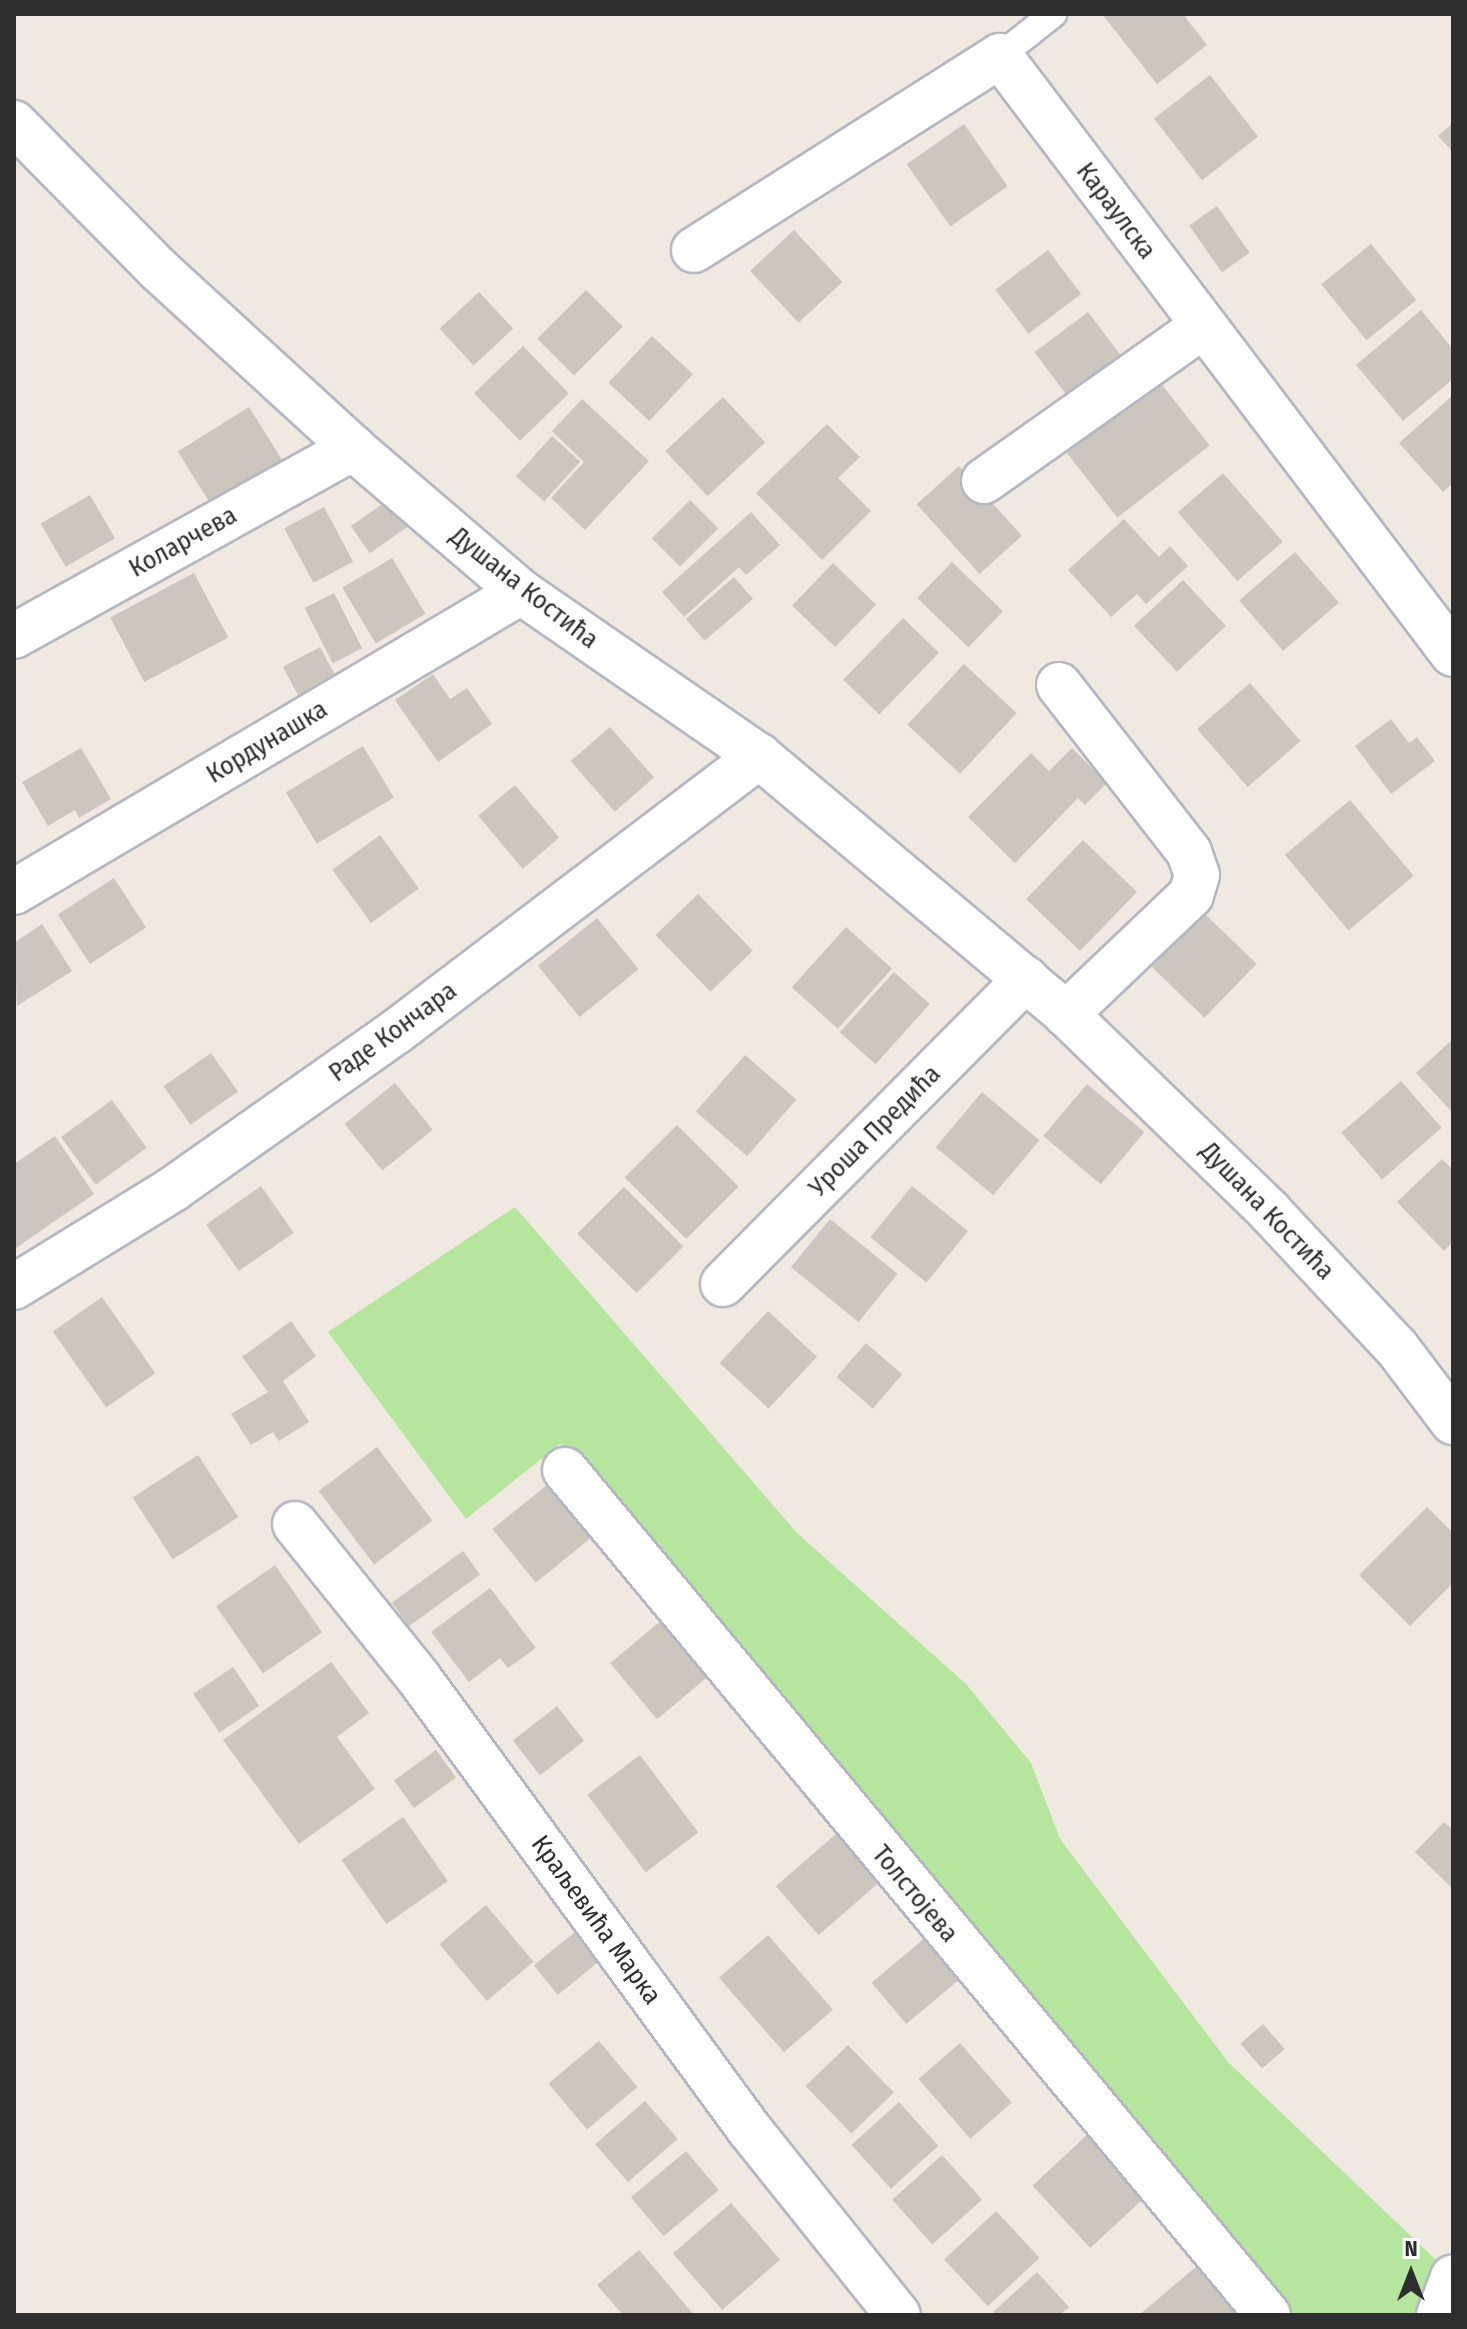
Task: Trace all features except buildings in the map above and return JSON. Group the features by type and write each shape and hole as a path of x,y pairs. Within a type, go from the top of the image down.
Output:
{"street":[{"path":"694,250 1000,56"},
{"name":"Караулска","path":"1000,56 1453,654"},
{"name":"Душана Костића","path":"14,123 159,270 353,448 521,592 759,756 1066,1014 1270,1212 1397,1348 1453,1422"},
{"path":"984,481 1203,326"},
{"name":"Коларчева","path":"14,636 353,448"},
{"name":"Кордунашка","path":"14,892 521,592"},
{"path":"1059,685 1189,852 1197,875 1191,895 1066,1014"},
{"name":"Раде Кончара","path":"14,1287 173,1189 397,1031 759,756"},
{"name":"Уроша Предића","path":"723,1284 1026,979"},
{"name":"Толстојева","path":"565,1470 1268,2315"},
{"name":"Краљевића Марка","path":"295,1524 418,1677 749,2129 898,2315"},
{"path":"1439,2315 1453,2277"}],"lane":[{"path":"1000,56 1053,14"}],"green space":[{"path":"515,1207 797,1533 966,1684 1031,1763 1060,1839 1228,2062 1453,2276 1439,2315 1270,2315 560,1444 466,1519 328,1332"}]}
